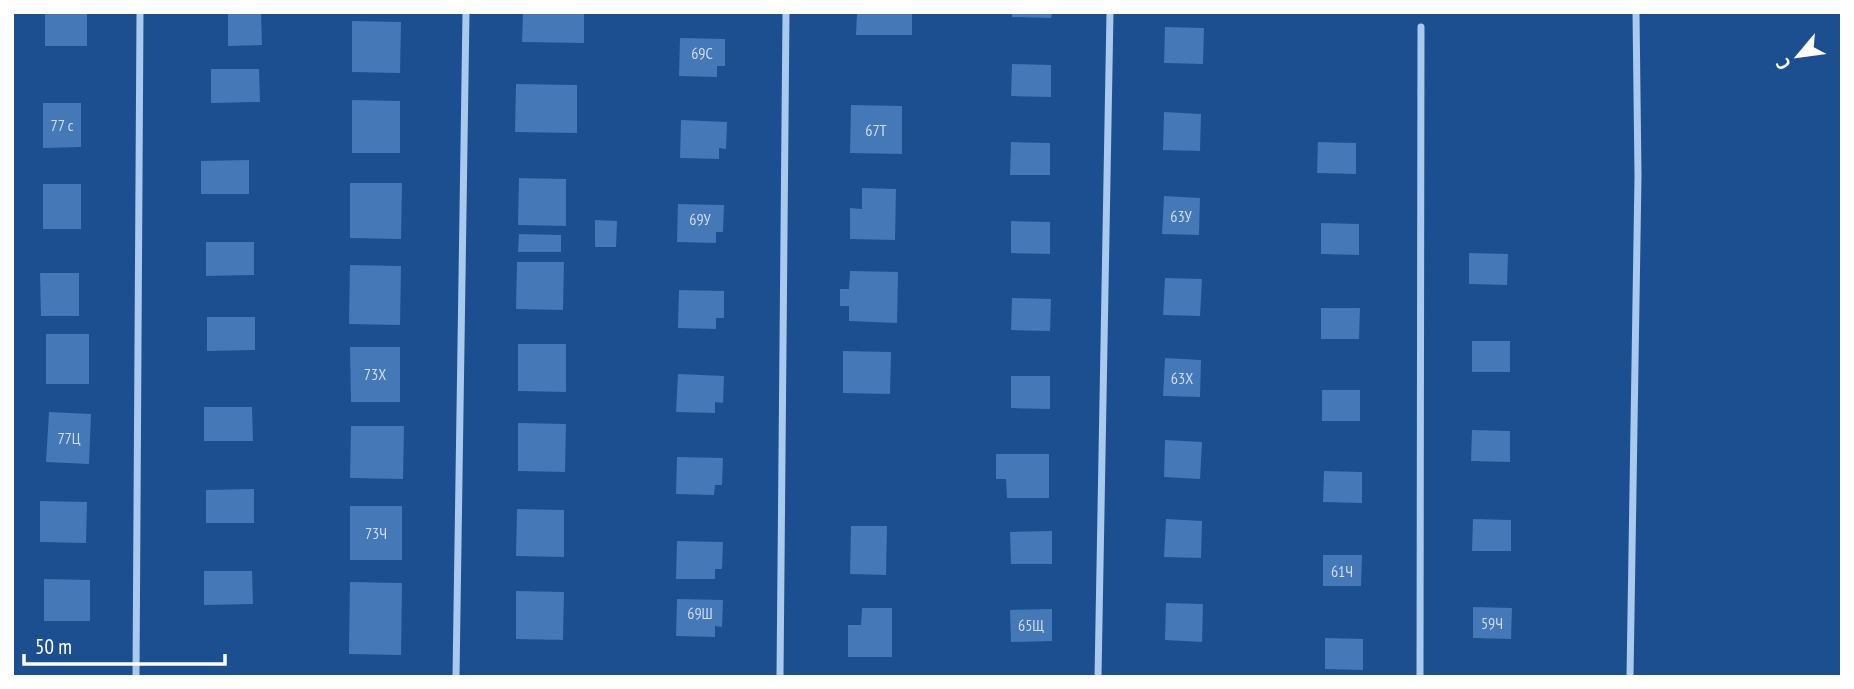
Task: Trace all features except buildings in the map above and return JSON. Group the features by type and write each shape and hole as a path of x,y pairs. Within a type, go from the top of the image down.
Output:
{"street":[{"path":"136,677 140,12"},
{"path":"456,677 466,12"},
{"path":"780,677 786,12"},
{"path":"1098,677 1110,12"},
{"path":"1630,677 1638,176 1636,12"},
{"path":"1420,677 1421,27"}]}
